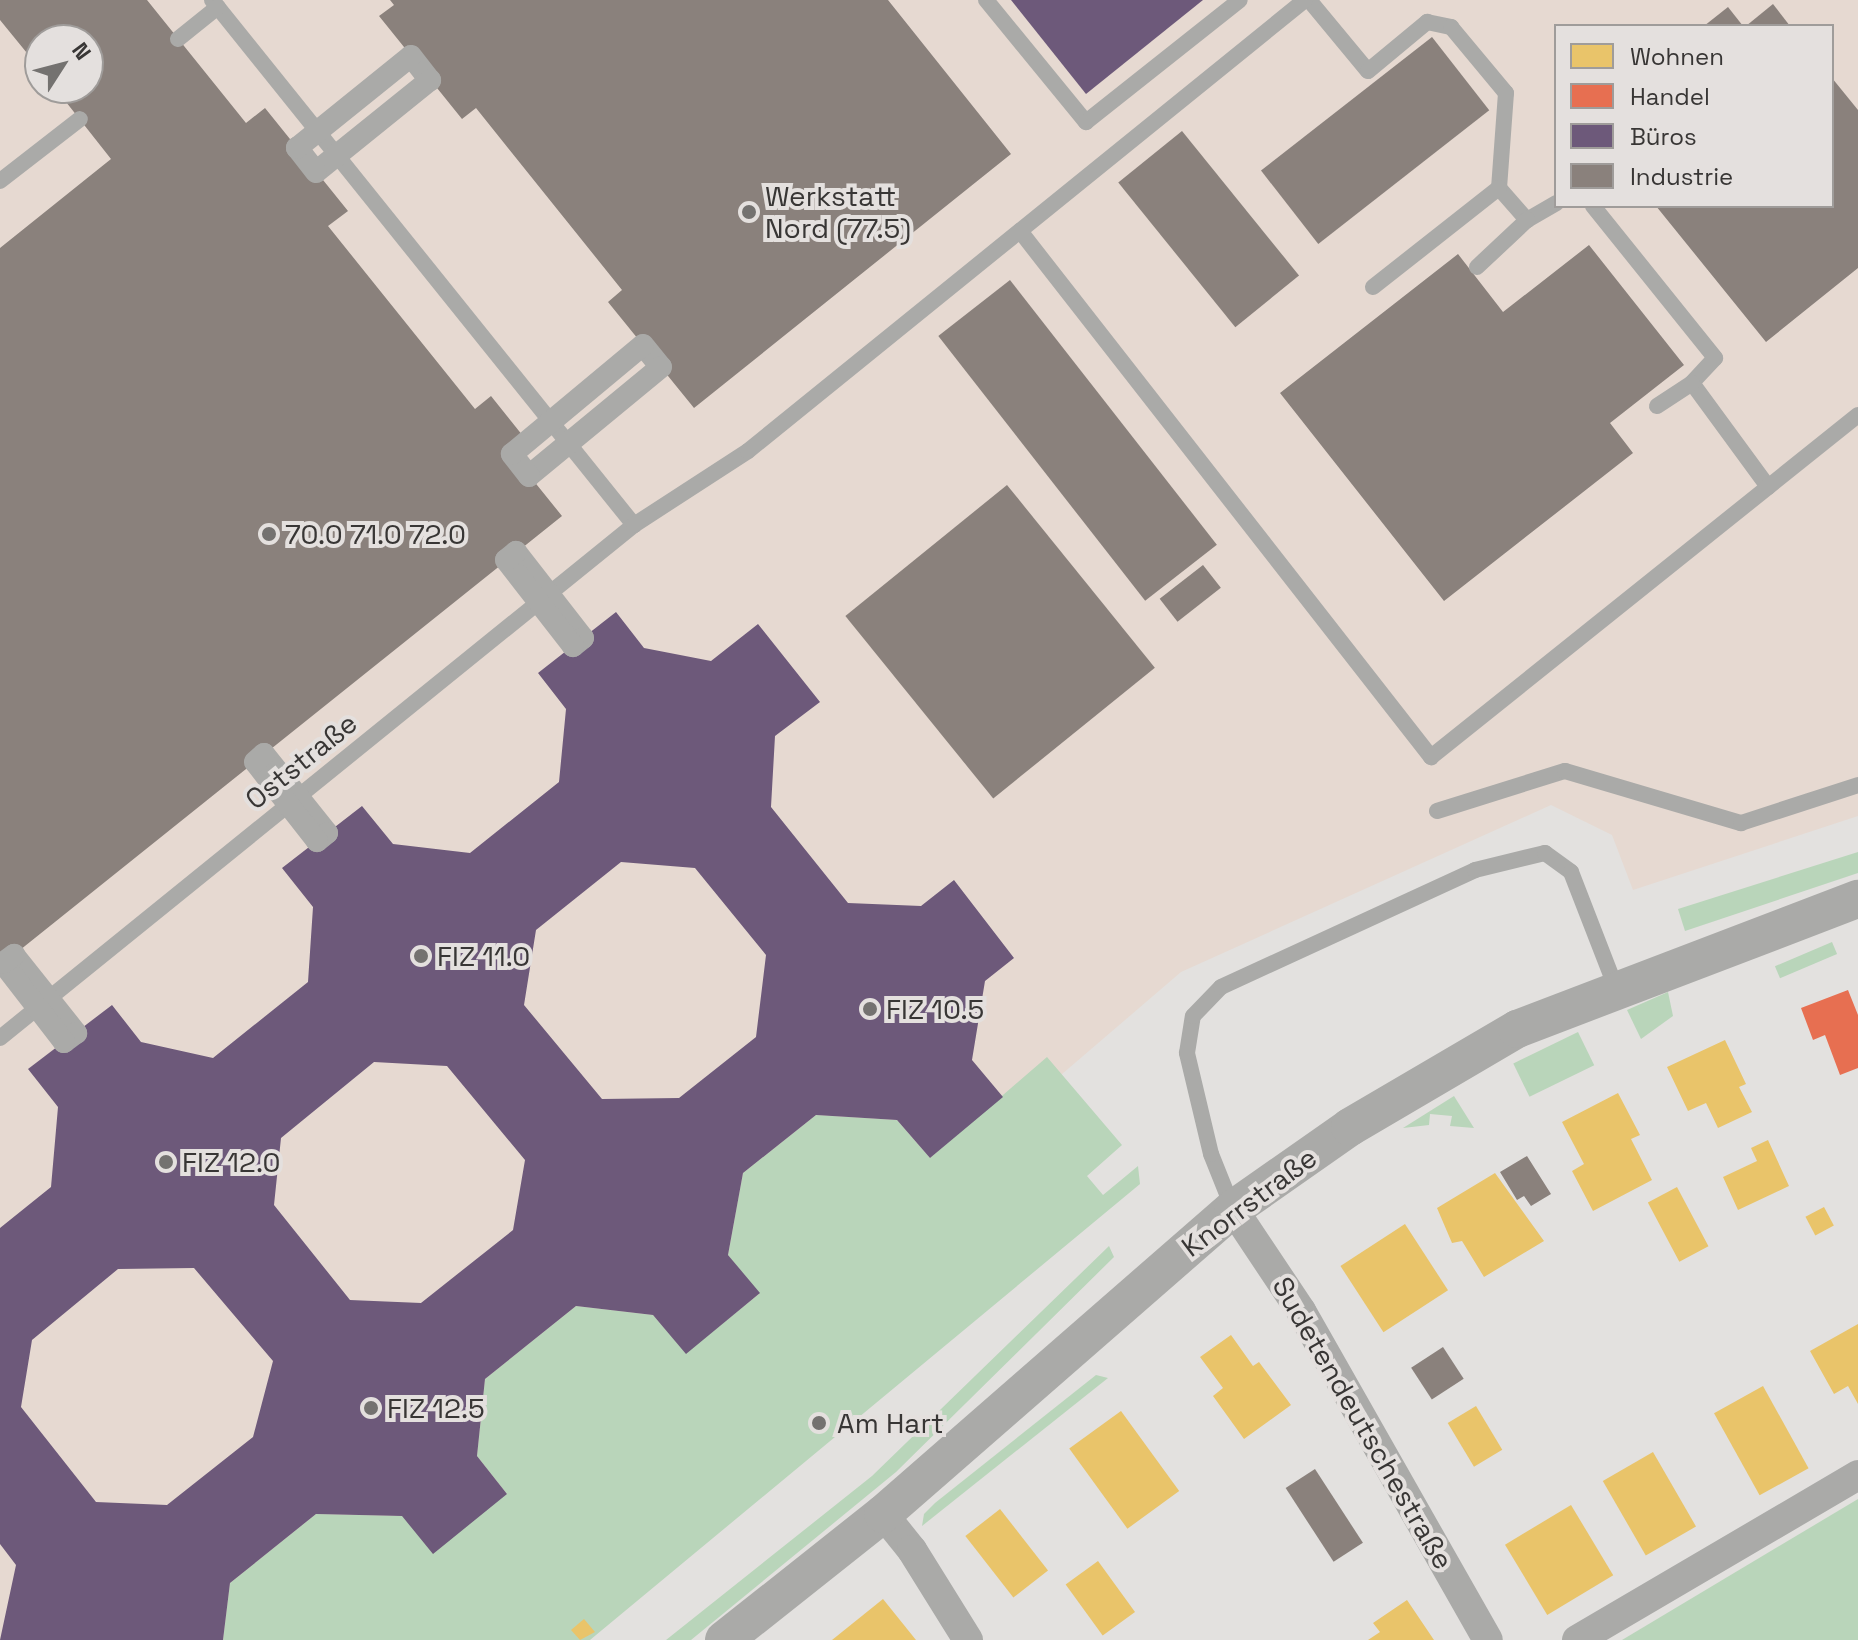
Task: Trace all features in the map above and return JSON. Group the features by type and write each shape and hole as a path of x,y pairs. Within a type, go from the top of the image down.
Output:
{"street":[{"path":"411,56 430,80 316,172 297,148 411,56"},
{"path":"643,345 661,367 529,476 512,454 643,345"},
{"name":"Knorrstraße","path":"724,1640 883,1514 1233,1209 1350,1127 1474,1051 1616,988 1858,899"},
{"name":"Sudetendeutschestraße","path":"1233,1209 1301,1311 1488,1640"},
{"path":"1577,1640 1858,1475"},
{"path":"883,1514 912,1550 968,1640"}],"lane":[{"path":"986,0 1086,122 1240,0"},
{"path":"1307,0 1368,71 1427,22 1451,27 1506,93 1499,188 1527,220"},
{"name":"Oststraße","path":"0,1038 634,525 748,451 1307,0"},
{"path":"178,39 215,4 634,525"},
{"path":"0,181 80,119"},
{"path":"1373,287 1499,188"},
{"path":"1477,267 1527,220 1554,204"},
{"path":"1595,208 1715,358 1692,383 1657,406"},
{"path":"1020,231 1431,757 1858,415"},
{"path":"1692,383 1768,487"},
{"path":"1437,811 1565,771 1741,823 1858,785"},
{"path":"1233,1209 1211,1154 1187,1053 1193,1016 1221,987 1475,870 1545,853 1571,872 1616,988"}],"shaded area":[{"path":"0,0 1858,0 1858,816 1633,890 1612,835 1551,805 1181,972 419,1626 427,1640 0,1640"}],"green space":[{"path":"1858,852 1858,873 1685,931 1678,909"},
{"path":"1832,942 1837,954 1780,978 1775,966"},
{"path":"1668,992 1673,1016 1641,1039 1627,1010"},
{"path":"1578,1032 1594,1065 1530,1097 1513,1064"},
{"path":"1047,1057 1122,1145 1087,1176 1103,1195 1138,1166 1140,1184 590,1640 223,1640 230,1583 316,1514 402,1516 507,1494 477,1456 485,1379 576,1306 653,1315 686,1353 759,1294 728,1255 743,1173 816,1115 897,1120 930,1158"},
{"path":"1454,1096 1474,1128 1450,1126 1452,1116 1430,1114 1429,1125 1403,1128"},
{"path":"1109,1246 1114,1257 896,1472 691,1640 666,1640 872,1476"},
{"path":"1096,1375 1108,1378 922,1526 924,1514 935,1503"},
{"path":"1858,1499 1858,1640 1622,1640"}],"building: Wohnen":[{"path":"1725,1040 1746,1084 1739,1087 1752,1112 1718,1128 1706,1103 1688,1111 1667,1067"},
{"path":"1618,1093 1640,1135 1631,1139 1652,1180 1593,1211 1572,1171 1584,1164 1562,1122"},
{"path":"1768,1140 1789,1186 1738,1210 1723,1177 1757,1161 1751,1148"},
{"path":"1495,1173 1544,1241 1484,1277 1462,1241 1452,1243 1437,1208"},
{"path":"1677,1187 1708,1246 1679,1262 1648,1202"},
{"path":"1824,1207 1834,1226 1815,1235 1805,1217"},
{"path":"1405,1224 1448,1290 1383,1332 1340,1266"},
{"path":"1858,1324 1858,1404 1848,1386 1834,1394 1810,1351"},
{"path":"1231,1335 1253,1366 1259,1362 1291,1405 1244,1439 1213,1396 1223,1388 1200,1357"},
{"path":"1763,1386 1809,1468 1760,1495 1714,1413"},
{"path":"1476,1406 1502,1450 1474,1467 1448,1423"},
{"path":"1121,1411 1179,1491 1127,1529 1069,1449"},
{"path":"1653,1452 1696,1526 1646,1555 1603,1481"},
{"path":"1571,1505 1613,1575 1547,1615 1505,1545"},
{"path":"1000,1509 1048,1570 1013,1598 965,1536"},
{"path":"1098,1561 1135,1612 1103,1635 1066,1585"},
{"path":"883,1599 916,1640 832,1640"},
{"path":"1407,1600 1434,1640 1368,1640 1380,1632 1373,1623"},
{"path":"584,1619 595,1632 580,1640 571,1630"}],"building: Handel":[{"path":"1848,990 1858,1015 1858,1068 1840,1075 1825,1035 1813,1040 1801,1008"}],"building: Büros":[{"path":"1011,0 1203,0 1086,94"},
{"path":"616,612 644,648 711,661 758,624 820,702 775,736 771,807 848,903 921,906 954,880 1014,958 985,981 972,1060 1003,1097 930,1158 897,1120 816,1115 743,1173 728,1255 760,1293 686,1354 653,1315 576,1306 485,1379 477,1456 507,1494 433,1554 402,1516 316,1514 230,1583 223,1640 0,1640 16,1565 0,1544 0,1228 51,1187 58,1107 28,1069 112,1005 141,1042 213,1058 308,982 313,907 282,868 362,806 393,844 470,853 559,782 566,709 538,673","holes":["621,862 695,868 766,955 756,1037 679,1098 602,1099 524,1005 536,930","374,1062 447,1066 525,1160 513,1230 421,1303 350,1300 274,1205 281,1138","194,1268 273,1361 253,1437 167,1505 96,1502 21,1407 32,1340 118,1269"]}],"building: Industrie":[{"name":"70.0 71.0 72.0","path":"0,0 147,0 246,123 265,108 348,211 328,226 475,409 491,396 527,441 512,454 562,516 0,966 0,248 111,159 68,104 104,104 104,24 24,24 24,49 0,20"},
{"name":"Werkstatt Nord (77.5)","path":"390,0 888,0 1011,154 694,408 608,302 622,290 476,108 462,119 379,16 394,5"},
{"path":"1773,4 1788,24 1748,24"},
{"path":"1728,7 1741,24 1707,24"},
{"path":"1432,37 1489,110 1318,244 1261,171"},
{"path":"1834,80 1858,110 1858,268 1766,342 1658,208 1834,208"},
{"path":"1182,131 1299,276 1235,327 1118,183"},
{"path":"1589,245 1684,365 1610,423 1633,453 1444,601 1280,393 1458,254 1503,312"},
{"path":"1010,280 1217,545 1145,601 938,336"},
{"path":"1007,485 1155,668 993,799 845,616"},
{"path":"1203,565 1221,588 1178,622 1160,599"},
{"path":"1527,1156 1551,1194 1531,1206 1524,1196 1517,1200 1500,1172"},
{"path":"1443,1347 1464,1379 1432,1400 1411,1368"},
{"path":"1315,1469 1363,1543 1334,1562 1286,1488"}],"place":[{"name":"Werkstatt Nord (77.5)","path":"749,212"},
{"name":"70.0 71.0 72.0","path":"269,534"},
{"name":"FIZ 11.0","path":"421,956"},
{"name":"FIZ 10.5","path":"870,1009"},
{"name":"FIZ 12.0","path":"166,1162"},
{"name":"FIZ 12.5","path":"371,1408"},
{"name":"Am Hart","path":"819,1423"}]}
